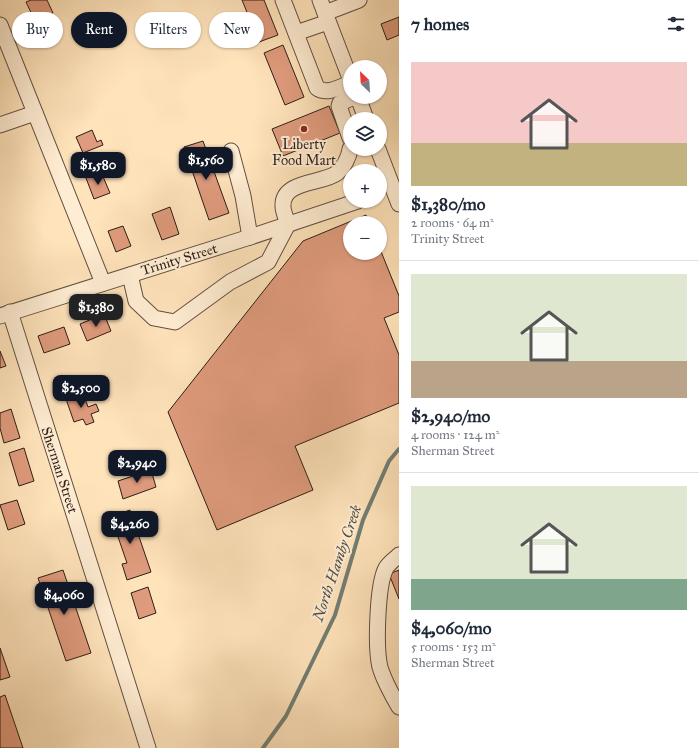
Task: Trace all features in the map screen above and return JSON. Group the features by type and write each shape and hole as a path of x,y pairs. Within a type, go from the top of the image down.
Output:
{"street":[{"path":"283,0 318,88 322,91 329,91 343,86"},
{"path":"296,33 324,12 359,0"},
{"path":"324,12 343,60"},
{"path":"0,25 103,283"},
{"path":"343,102 340,103 339,106 343,118"},
{"path":"0,125 35,113"},
{"path":"231,151 243,196 250,237"},
{"path":"130,275 136,301 154,318 175,322 230,282 268,262 288,224 283,206 288,192 296,187 336,173 349,156"},
{"path":"380,156 391,190 399,204"},
{"name":"Trinity Street","path":"5,314 250,237 343,206"},
{"name":"Sherman Street","path":"5,314 147,745"},
{"path":"399,555 386,567 379,590 378,640 379,664 399,707"}],"building":[{"path":"31,0 47,0 53,12 31,12 26,2"},
{"path":"242,0 264,0 278,35 264,40 264,12 247,12"},
{"path":"399,17 399,35 387,40 381,24"},
{"path":"283,45 304,97 285,105 264,53"},
{"path":"329,106 340,133 283,156 272,129"},
{"path":"92,130 97,142 101,140 103,145 83,153 76,137"},
{"path":"203,141 229,213 209,220 184,147"},
{"path":"101,172 110,193 94,199 86,178"},
{"path":"170,207 179,234 162,240 152,214"},
{"path":"343,224 343,260 384,260 399,296 399,312 384,318 399,355 399,403 295,446 313,490 217,530 168,412 303,241"},
{"path":"123,226 131,246 116,252 108,231"},
{"path":"104,314 111,331 87,341 80,324"},
{"path":"64,327 70,344 44,353 38,336"},
{"path":"0,351 6,366 0,368"},
{"path":"83,393 88,407 96,404 99,411 91,414 94,422 86,425 83,419 74,422 66,399"},
{"path":"11,409 20,438 4,443 0,428 0,413"},
{"path":"24,448 34,481 19,486 9,453"},
{"path":"151,470 156,487 123,499 118,481"},
{"path":"17,500 25,524 8,530 0,505"},
{"path":"130,510 151,572 127,580 122,564 127,563 116,531 112,532 107,518"},
{"path":"63,570 91,653 66,661 38,578"},
{"path":"399,570 399,599 389,574"},
{"path":"148,587 156,613 139,619 131,593"},
{"path":"0,648 10,677 0,680"},
{"path":"5,695 23,748 0,748 0,697"}],"waterway":[{"name":"North Hamby Creek","path":"263,748 286,716 335,615 363,520 389,461 399,449"}],"place":[{"name":"Liberty Food Mart","path":"304,129"}]}
